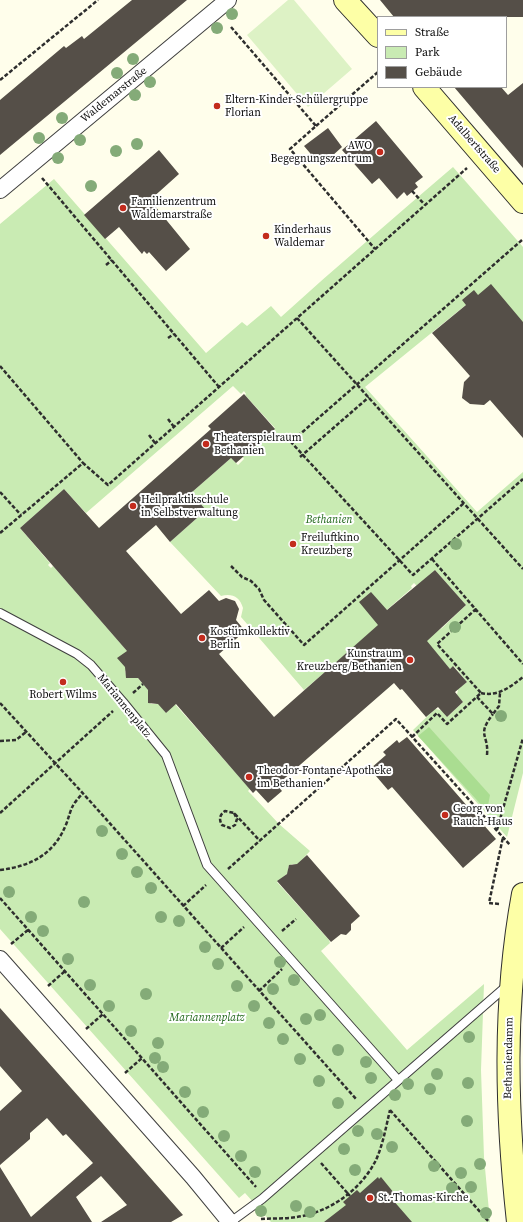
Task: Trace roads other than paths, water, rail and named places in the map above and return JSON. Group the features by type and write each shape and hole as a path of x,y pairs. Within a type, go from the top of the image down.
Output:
{"street":[{"name":"Waldemarstraße","path":"0,190 228,0"},
{"path":"345,0 377,35"},
{"name":"Adalbertstraße","path":"425,88 523,202"},
{"name":"Bethaniendamm","path":"518,1222 511,1157 508,1108 508,1043 511,982 523,894"},
{"path":"0,959 193,1177 228,1221"}],"lane":[{"name":"Mariannenplatz","path":"0,613 77,654 91,665 123,702 166,755 207,865 398,1080"},
{"path":"228,1221 236,1218 262,1198 511,982"}],"place":[{"name":"Eltern-Kinder-Schülergruppe Florian","path":"217,106"},
{"name":"AWO Begegnungszentrum","path":"380,152"},
{"name":"Familienzentrum Waldemarstraße","path":"123,208"},
{"name":"Kinderhaus Waldemar","path":"266,236"},
{"name":"Theaterspielraum Bethanien","path":"206,444"},
{"name":"Heilpraktikschule in Selbstverwaltung","path":"133,506"},
{"name":"Freiluftkino Kreuzberg","path":"293,544"},
{"name":"Kostümkollektiv Berlin","path":"202,638"},
{"name":"Kunstraum Kreuzberg/Bethanien","path":"410,660"},
{"name":"Robert Wilms","path":"63,682"},
{"name":"Theodor-Fontane-Apotheke im Bethanien","path":"249,777"},
{"name":"Georg von Rauch-Haus","path":"445,815"},
{"name":"St.-Thomas-Kirche","path":"370,1198"}],"park label":[{"name":"Bethanien","path":"329,520"}]}
